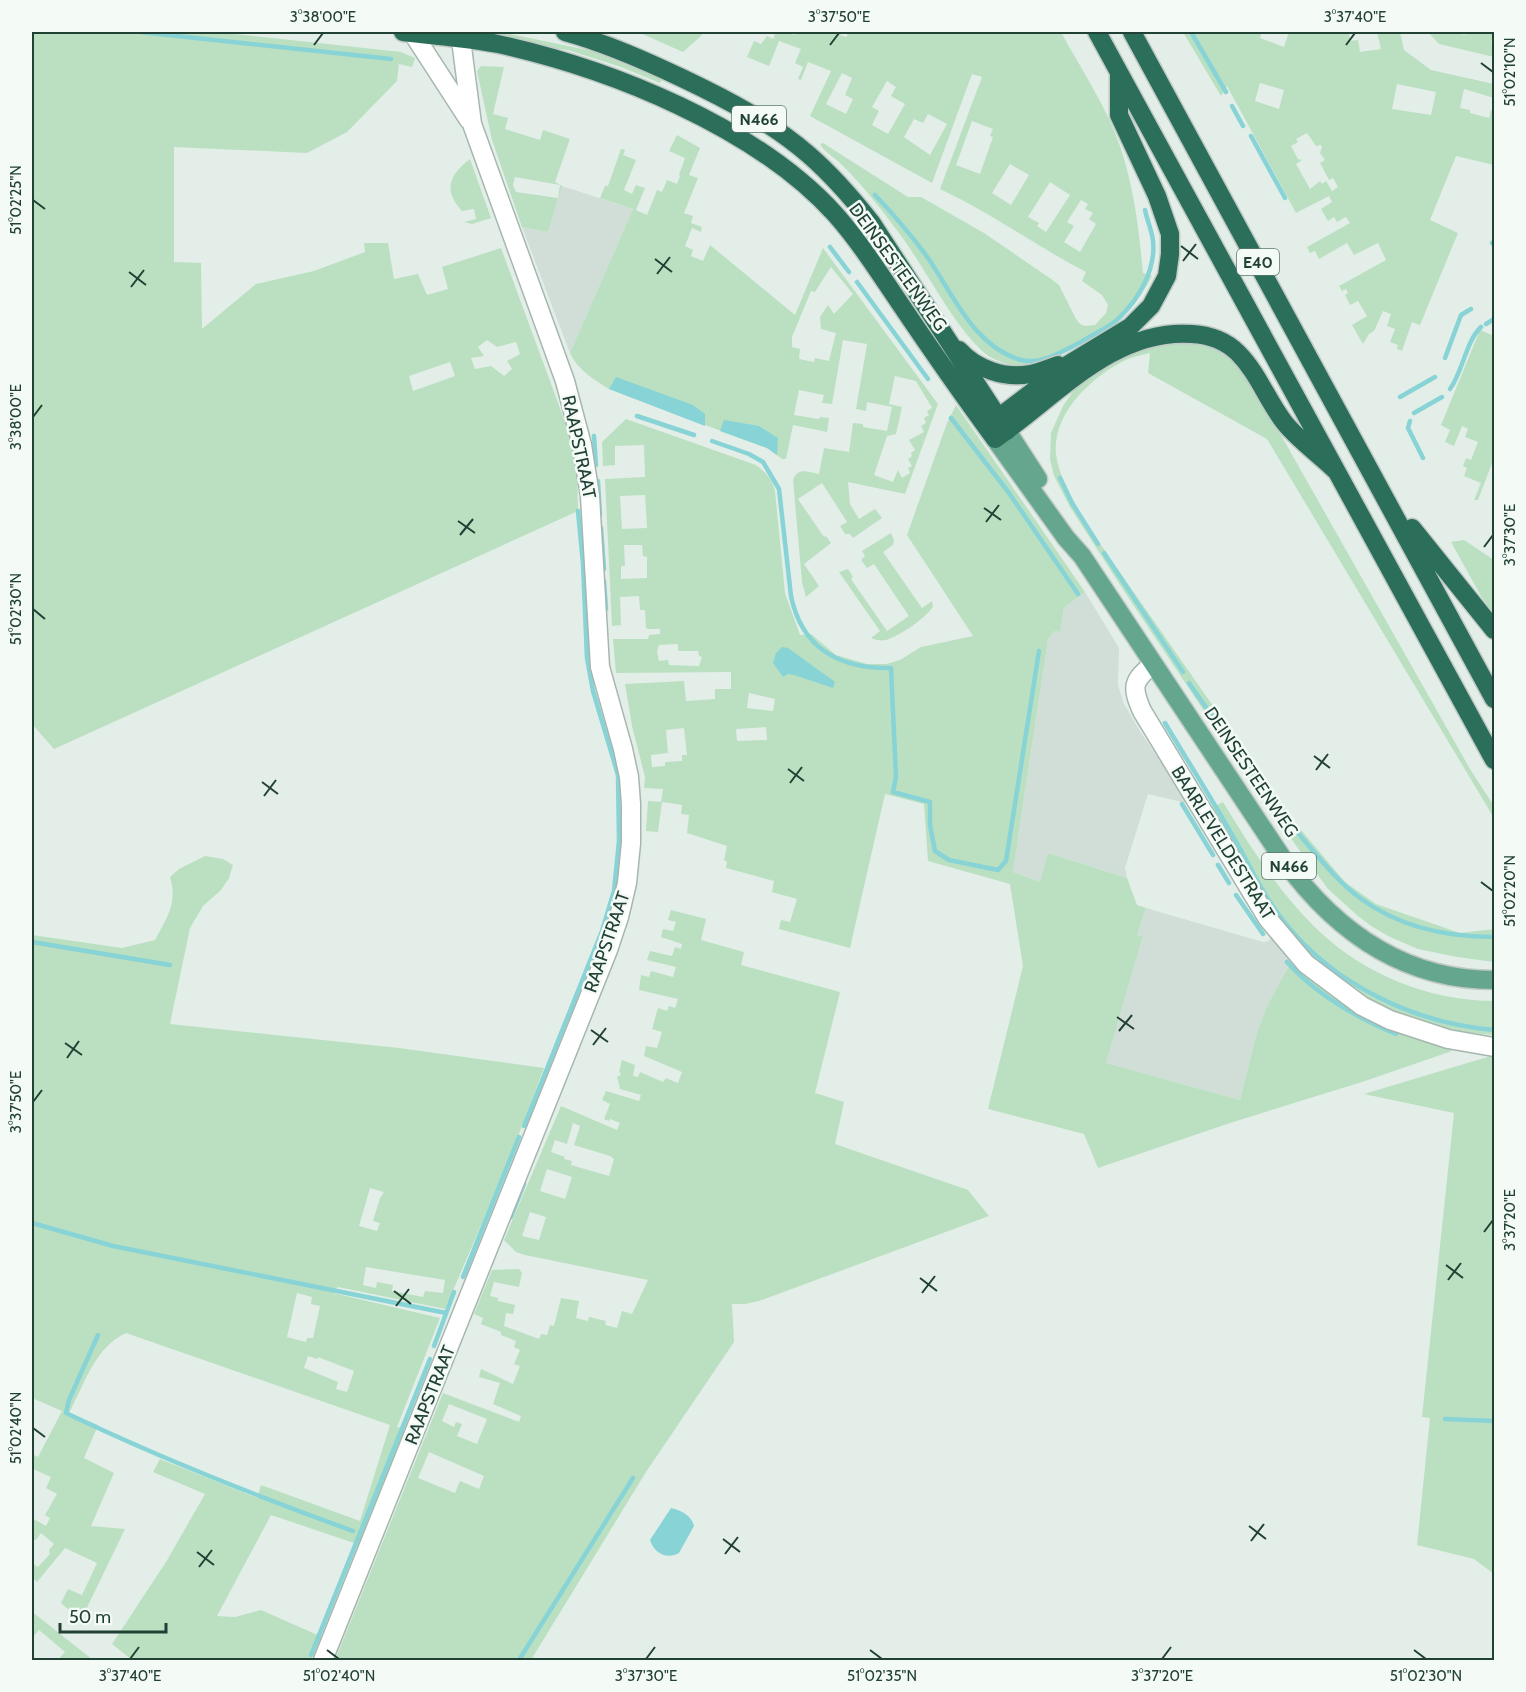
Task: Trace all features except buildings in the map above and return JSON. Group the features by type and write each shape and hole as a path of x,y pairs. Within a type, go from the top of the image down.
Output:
{"highway":[{"name":"DEINSESTEENWEG","path":"409,32 460,35 537,54 634,87 728,132 775,161 817,195 863,247 996,429"},
{"name":"DEINSESTEENWEG","path":"565,32 602,44 663,69 739,107 789,139 826,172 871,222 946,336 996,429"},
{"name":"E40","path":"1097,32 1494,760"},
{"name":"E40","path":"1132,32 1494,699"},
{"path":"996,429 1069,364 1138,320 1158,296 1169,265 1170,234 1166,219 1119,115 1119,73"},
{"path":"775,161 789,139"},
{"path":"996,429 1099,361 1126,346 1159,334 1199,334 1222,342 1236,351 1248,364 1285,423 1337,472"},
{"path":"946,336 967,358 997,373 1028,374 1056,365 1069,364"},
{"path":"1383,492 1494,630"}],"main road":[{"name":"DEINSESTEENWEG","path":"996,429 1066,538 1082,556 1300,882 1325,909 1359,937 1387,954 1443,975 1472,980 1494,980"}],"street":[{"name":"RAAPSTRAAT","path":"409,32 472,124"},
{"name":"RAAPSTRAAT","path":"323,1660 608,950 627,883 631,843 629,777 600,667 590,496 582,445 565,381 472,124 460,35"},
{"name":"BAARLEVELDESTRAAT","path":"1153,664 1140,674 1134,684 1135,694 1142,711 1268,920 1306,964 1362,1006 1390,1020 1448,1038 1494,1047"}],"shaded area":[{"path":"562,186 633,209 570,353 522,227 548,232"},
{"path":"1085,592 1119,648 1118,685 1124,704 1190,804 1148,794 1125,868 1127,878 1048,853 1040,882 1013,872 1048,639 1055,631 1060,632 1064,608"},
{"path":"1146,908 1263,942 1269,941 1270,934 1291,962 1268,1004 1257,1032 1240,1100 1106,1063 1143,936 1137,935"}],"green space":[{"path":"32,32 216,32 401,52 415,58 412,67 399,64 397,81 347,132 307,153 174,147 174,262 201,263 202,329 256,284 314,271 365,252 364,243 388,243 394,279 418,274 427,295 448,289 442,267 501,248 571,438 577,460 578,511 54,749 32,724","holes":["487,340 497,347 516,342 520,354 507,361 512,369 504,376 491,366 475,369 471,358 484,356 478,347","450,362 455,376 413,391 409,376"]},
{"path":"501,32 592,51 662,79 660,83 621,67 568,50 500,37"},
{"path":"638,32 701,32 702,35 683,52"},
{"path":"776,32 795,35 797,32 841,32 840,35 846,37 849,32 1061,32 1108,117 1125,161 1135,209 1143,273 1152,276 1144,290 1120,320 1087,341 1044,362 1026,366 995,360 980,349 958,323 909,247 878,206 848,171 820,144 823,143 908,197 921,197 984,233 1059,285 1080,324 1095,325 1106,313 1108,305 1102,295 1082,281 1086,272 940,189 982,77 972,74 932,183 810,116 831,71 808,62 801,80 798,79 803,67 795,63 801,49 779,41 769,66 747,57 754,41 761,44 767,36 773,39","holes":["842,73 852,78 845,95 853,99 846,114 826,104","887,81 896,87 891,96 905,104 888,134 872,125 879,111 872,107","928,114 947,124 930,155 904,137 914,119 923,123","972,121 993,129 990,136 993,137 980,174 956,165","1010,164 1029,175 1011,205 992,193","1050,182 1070,195 1046,232 1037,226 1039,223 1028,217","1081,200 1088,204 1085,209 1093,213 1089,219 1096,224 1080,252 1064,242 1074,226 1067,222"]},
{"path":"1183,32 1262,32 1260,38 1284,47 1289,32 1349,32 1350,41 1358,40 1360,52 1381,49 1377,32 1400,32 1404,50 1431,70 1494,84 1494,98 1464,89 1460,108 1489,118 1491,110 1494,111 1494,165 1456,156 1430,220 1458,233 1420,325 1412,322 1402,351 1397,349 1398,345 1390,342 1395,329 1387,326 1391,314 1383,311 1374,331 1369,334 1363,344 1352,325 1367,316 1358,301 1350,305 1345,295 1348,293 1346,289 1342,291 1339,286 1386,260 1378,243 1354,255 1347,243 1319,259 1315,251 1310,253 1307,247 1350,223 1346,217 1337,222 1334,217 1328,221 1321,209 1332,202 1329,196 1296,213 1227,86 1221,96","holes":["1260,83 1284,90 1279,109 1255,101","1397,84 1436,92 1431,115 1392,109","1307,133 1316,146 1321,145 1320,153 1325,160 1320,163 1329,180 1333,178 1338,187 1332,191 1326,181 1322,184 1320,181 1310,189 1296,164 1302,160 1298,159 1291,146 1298,142 1296,139"]},
{"path":"1428,32 1453,32 1465,35 1466,32 1494,32 1491,43 1494,44 1494,57 1439,44"},
{"path":"481,66 504,67 493,114 508,118 505,129 540,140 543,130 570,139 555,182 562,186 548,232 522,227 492,140 477,71","holes":["515,177 560,185 558,198 516,192 513,185"]},
{"path":"677,135 700,148 689,175 698,178 684,213 693,216 691,223 702,227 701,232 692,228 685,246 693,250 691,256 703,261 710,245 795,315 823,248 938,404 905,494 848,482 850,504 859,519 875,509 882,518 853,538 850,534 845,534 840,526 847,522 822,483 798,499 824,537 826,536 831,543 804,564 819,586 806,597 802,582 793,480 800,472 819,474 824,448 849,452 853,423 887,431 892,407 867,402 866,411 856,409 867,344 843,340 832,404 822,403 824,395 799,390 794,415 819,419 820,417 829,418 827,432 793,425 786,459 782,459 767,448 609,389 582,369 570,353 633,209 600,198 605,186 608,186 621,149 625,150 623,155 636,160 624,190 632,194 636,185 645,188 636,210 647,215 657,190 662,192 667,180 677,184 680,176 685,158 669,151","holes":["831,267 853,294 834,314 828,305 820,317 821,329 836,333 829,361 815,358 814,362 799,359 800,349 792,347 792,337 811,291 815,292","895,376 916,381 932,408 927,411 929,415 924,418 926,423 921,426 924,432 909,440 915,450 908,459 912,466 908,468 910,473 902,478 898,470 893,482 874,475 887,436 896,434 902,407 889,404"]},
{"path":"470,159 491,218 472,224 464,222 476,219 474,209 462,211 452,196 451,190 453,177"},
{"path":"1480,330 1494,336 1494,458 1478,500 1474,500 1481,483 1464,476 1467,468 1463,466 1466,458 1471,460 1478,442 1465,437 1468,429 1462,426 1454,446 1445,442 1450,430 1441,425"},
{"path":"1201,341 1229,355 1256,391 1470,769 1494,806 1494,818 1267,439 1148,373 1150,353 1136,356 1101,375 1077,397 1068,410 1061,424 1056,454 1060,472 1068,489 1085,522 1291,818 1345,882 1376,904 1460,933 1494,929 1494,962 1418,949 1390,937 1358,916 1328,889 1270,810 1124,591 1070,507 1054,476 1050,459 1051,433 1063,406 1074,390 1110,363 1156,342"},
{"path":"956,405 1085,592 1064,608 1060,632 1055,631 1048,639 1013,872 1040,882 1048,853 1127,878 1137,905 1146,908 1137,935 1143,936 1106,1063 1240,1100 1257,1032 1268,1004 1291,962 1336,998 1365,1016 1452,1051 1098,1168 1084,1134 988,1109 1023,966 1010,884 928,861 924,804 885,794 850,948 779,929 781,920 790,922 797,899 772,892 774,881 726,868 727,862 724,860 727,846 687,833 689,815 681,814 682,805 662,802 658,832 646,831 648,801 661,802 663,789 644,788 645,777 632,726 625,684 684,681 686,701 715,699 715,689 731,689 731,672 616,673 613,639 648,639 649,635 660,634 660,629 646,628 645,610 640,610 639,596 620,597 621,625 612,626 605,479 645,477 644,445 615,446 615,465 603,466 602,442 626,419 756,465 768,476 775,491 785,593 800,635 811,634 836,655 867,664 886,664 900,660 921,647 973,636 907,535 947,423","holes":["645,495 647,528 622,529 620,496","624,545 642,545 643,556 647,557 647,578 621,579 621,566 625,566","678,644 678,651 698,651 699,656 702,657 699,666 669,665 668,660 659,661 657,652 659,645","749,693 775,699 773,711 747,708","766,727 767,740 737,741 736,729","684,728 687,755 682,755 682,761 665,762 665,766 652,767 651,755 668,753 666,730"]},
{"path":"891,533 894,540 893,545 883,552 922,608 932,601 933,606 926,615 905,631 886,640 880,640 871,638 880,631 839,572 848,569 853,577 851,579 887,631 909,616 874,564 867,568 861,560 865,556 862,551"},
{"path":"1464,540 1494,560 1494,615 1451,542"},
{"path":"1223,802 1255,853 1291,902 1337,947 1378,972 1423,990 1470,1000 1494,1001 1494,1035 1431,1025 1401,1015 1345,985 1319,966 1296,944 1268,906 1211,808"},
{"path":"205,856 223,859 233,865 229,878 221,890 203,906 190,928 170,1024 399,1048 544,1068 507,1165 445,1309 338,1287 333,1293 440,1318 397,1427 408,1429 360,1545 271,1515 217,1616 235,1617 261,1610 322,1637 311,1660 132,1660 112,1644 166,1562 205,1494 153,1472 160,1459 257,1498 261,1485 360,1521 390,1425 126,1333 115,1339 98,1357 69,1413 98,1425 84,1458 114,1473 91,1526 125,1529 81,1620 61,1603 68,1589 82,1595 97,1563 65,1548 37,1582 32,1577 32,1563 38,1567 50,1554 49,1550 54,1544 41,1533 36,1540 32,1539 32,1518 46,1526 50,1518 45,1515 57,1494 46,1488 51,1477 33,1469 32,1454 38,1457 62,1411 32,1398 32,935 122,948 155,940 172,902 170,877 179,869","holes":["370,1188 384,1192 373,1221 380,1223 377,1231 359,1226","366,1267 445,1280 443,1293 425,1291 423,1297 392,1291 393,1285 377,1282 376,1288 363,1285","297,1293 312,1297 311,1304 320,1306 313,1338 307,1338 306,1342 287,1337","308,1356 317,1359 318,1357 354,1371 347,1392 336,1389 338,1382 304,1368"]},
{"path":"671,910 706,919 701,940 744,952 741,965 840,992 815,1093 844,1102 835,1144 968,1190 989,1216 759,1301 732,1304 734,1342 646,1472 531,1660 335,1660 443,1393 519,1422 521,1416 493,1404 500,1383 479,1377 481,1369 513,1384 520,1366 514,1364 520,1350 514,1347 516,1341 481,1324 483,1318 474,1314 492,1270 519,1269 522,1273 519,1287 494,1282 490,1296 498,1298 498,1301 515,1305 513,1314 506,1313 504,1326 539,1339 541,1334 547,1335 550,1325 554,1326 561,1298 579,1301 576,1318 588,1321 589,1317 606,1321 605,1325 617,1328 622,1311 632,1314 648,1280 525,1255 516,1252 504,1240 561,1106 617,1130 620,1123 604,1119 610,1104 602,1100 606,1091 639,1101 641,1095 620,1089 617,1076 621,1073 619,1072 622,1060 635,1065 633,1076 638,1077 640,1072 663,1082 666,1078 678,1083 682,1072 644,1056 646,1046 657,1048 662,1032 652,1029 658,1008 667,1011 669,1006 675,1008 678,999 639,990 641,975 649,977 651,971 673,977 676,967 647,960 650,951 672,956 675,947 681,949 682,944 661,937 663,929 673,931 676,922 668,920","holes":["573,1123 580,1126 574,1145 614,1159 609,1176 571,1165 572,1161 551,1152 555,1140 567,1144","547,1169 572,1177 565,1199 540,1191","530,1212 546,1217 539,1240 522,1236","449,1404 487,1419 477,1444 457,1436 462,1424 456,1422 454,1427 442,1421","429,1452 484,1476 479,1489 460,1481 455,1493 418,1478"]},
{"path":"1494,1055 1494,1574 1474,1559 1417,1545 1430,1418 1422,1417 1454,1113 1364,1094"},
{"path":"32,1612 93,1660 58,1660 65,1652 39,1630 32,1638"}],"water":[{"path":"616,377 693,405 705,414 705,426 609,389"},
{"path":"724,420 759,426 778,438 777,455 767,448 720,431"},
{"path":"782,647 788,648 835,682 833,688 794,675 788,674 783,677 773,663 776,653"},
{"path":"671,1508 685,1514 694,1526 679,1553 670,1556 658,1552 650,1540"}],"waterway":[{"path":"140,32 391,59"},
{"path":"1191,32 1226,92"},
{"path":"1232,106 1243,126"},
{"path":"1251,136 1285,198"},
{"path":"875,195 922,250 966,318 978,332 990,344 1005,353 1029,361 1052,356 1106,328 1115,322 1133,302 1145,283 1152,262 1152,237 1145,210"},
{"path":"830,247 849,272"},
{"path":"857,282 928,379"},
{"path":"1445,358 1461,315 1471,309"},
{"path":"1486,324 1494,319"},
{"path":"1450,389 1472,340 1481,327"},
{"path":"1400,397 1435,377"},
{"path":"1414,413 1442,397"},
{"path":"637,416 694,435"},
{"path":"951,418 1009,493 1078,594"},
{"path":"1410,421 1408,428 1423,458"},
{"path":"594,436 596,465"},
{"path":"712,441 749,454 763,462 779,489 791,596 804,630 814,642 840,660 855,665 891,668 896,777 893,792 930,802 930,825 935,851 949,860 998,870 1006,861 1039,651"},
{"path":"1060,478 1072,503 1098,544"},
{"path":"598,481 600,515"},
{"path":"524,1126 602,931 614,891 619,841 618,775 593,691 587,658 578,511"},
{"path":"601,528 604,569"},
{"path":"1104,553 1183,672"},
{"path":"604,581 606,609"},
{"path":"1189,683 1288,820 1330,870 1352,892 1375,908 1407,923 1459,935 1494,937"},
{"path":"1165,723 1268,899 1302,942 1325,963 1376,996 1434,1019 1494,1030"},
{"path":"1182,804 1213,855"},
{"path":"1218,865 1229,883"},
{"path":"1236,895 1263,934"},
{"path":"32,942 170,965"},
{"path":"1287,962 1311,985 1337,1004 1396,1034"},
{"path":"463,1277 519,1137"},
{"path":"511,1217 524,1184"},
{"path":"32,1223 113,1246 446,1313"},
{"path":"434,1346 454,1292"},
{"path":"98,1335 69,1400 66,1413 208,1476 353,1531"},
{"path":"311,1655 430,1359"},
{"path":"1445,1419 1494,1421"},
{"path":"519,1660 633,1478"}]}
